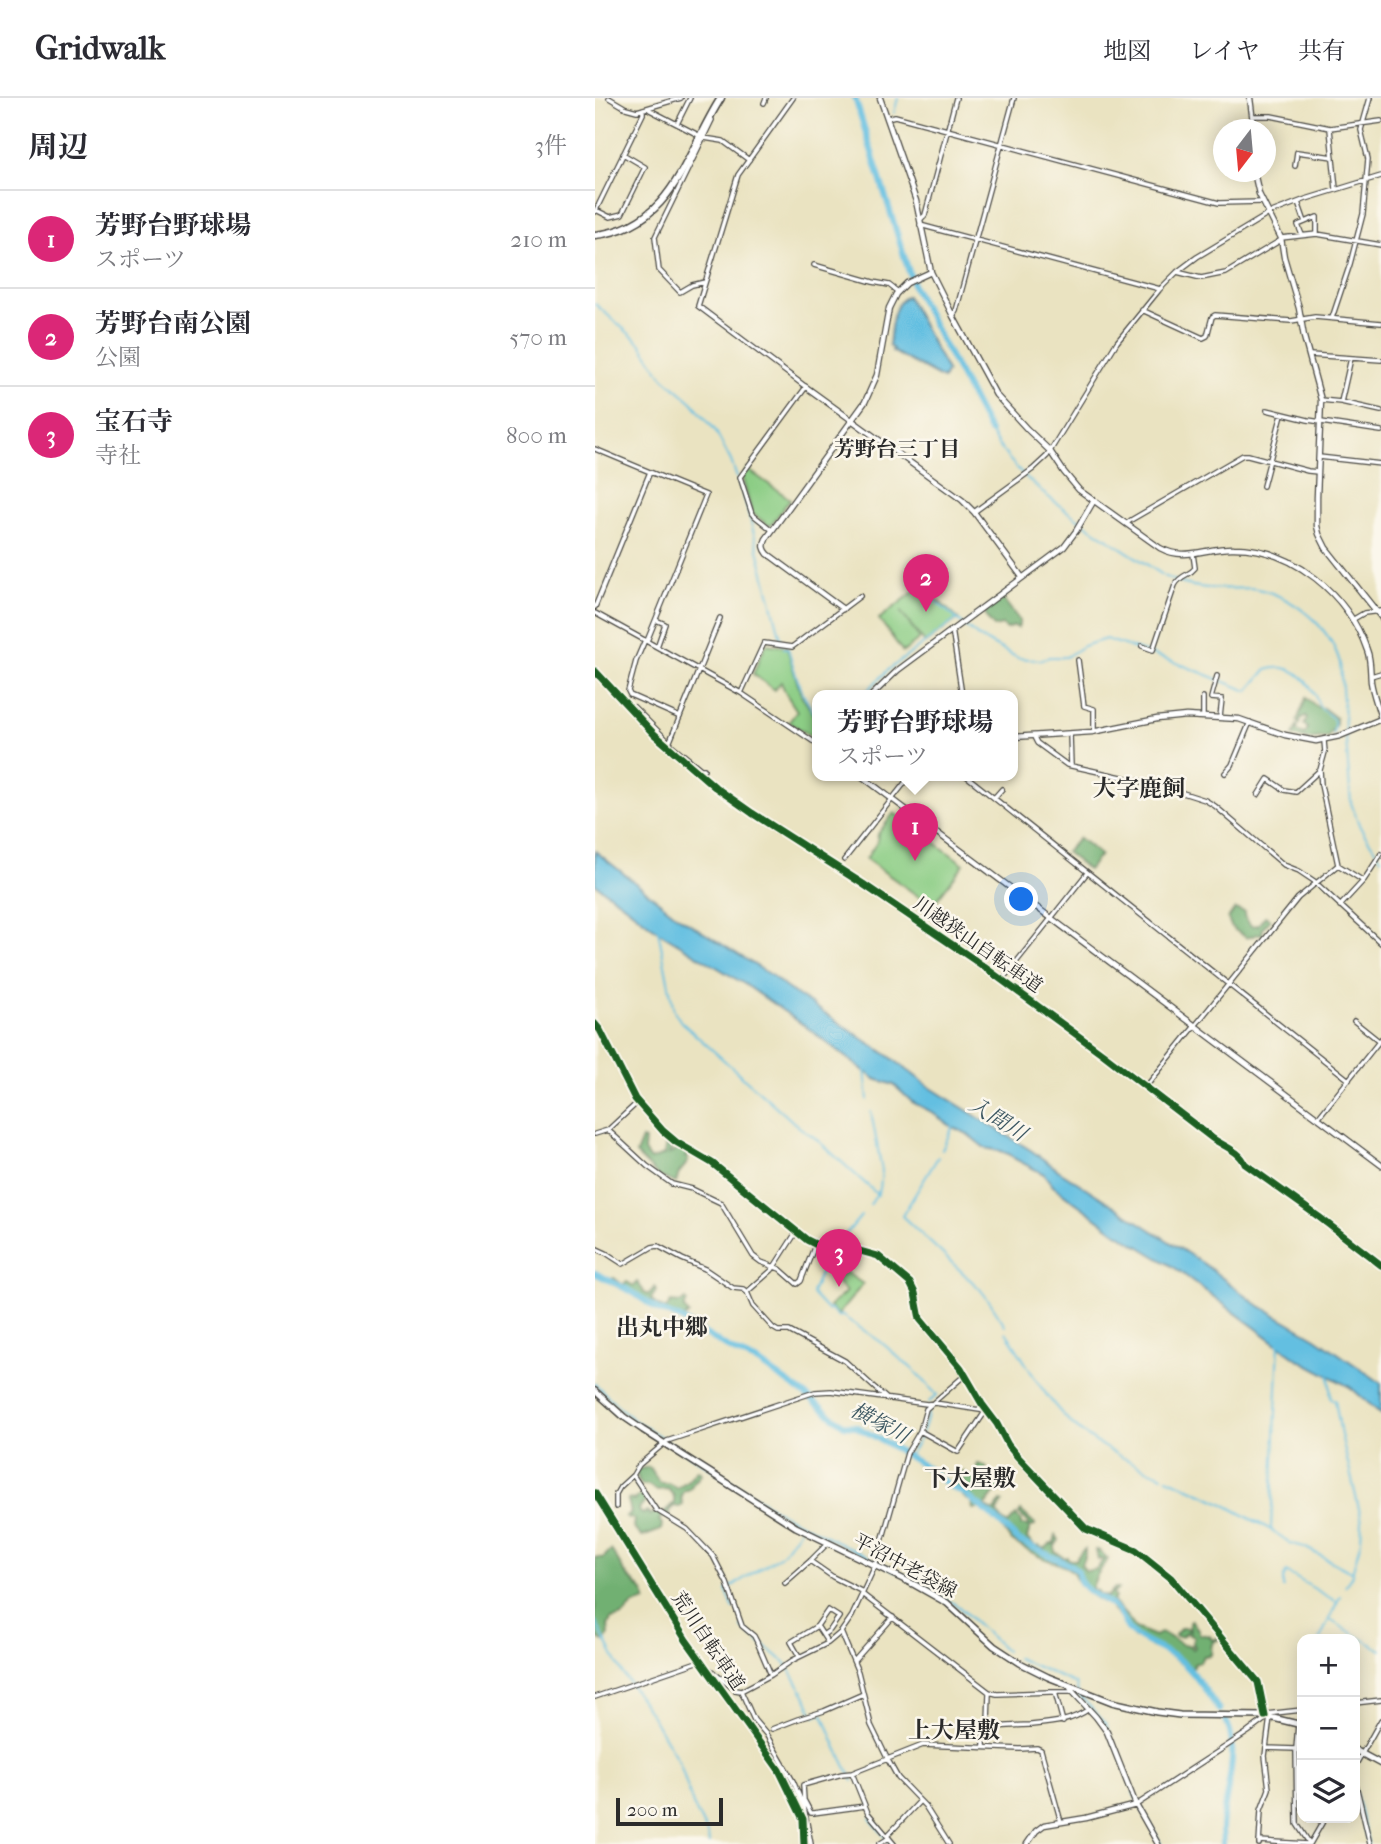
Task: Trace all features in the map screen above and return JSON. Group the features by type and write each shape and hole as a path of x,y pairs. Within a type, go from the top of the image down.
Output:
{"main road":[{"path":"595,235 632,224 660,204 675,184 721,98"},
{"name":"平沼中老袋線","path":"595,1391 624,1418 767,1509 947,1603 994,1646 1028,1667 1112,1702 1157,1712 1180,1715 1267,1716 1297,1723"},
{"path":"1362,1753 1381,1765"}],"street":[{"path":"610,98 631,110 681,98"},
{"path":"677,124 690,98"},
{"path":"793,98 738,175 698,306 954,493 974,512 1022,577"},
{"path":"880,98 912,188 931,272 996,395 1050,451 1069,479 1093,501 1166,551 1179,555 1220,548 1259,550 1280,557 1330,590 1343,605 1369,653 1371,676 1381,719 1324,741 1302,740 1239,719 1175,716 1094,731 1018,737"},
{"path":"920,223 925,215 957,98"},
{"path":"953,316 1014,98"},
{"path":"1250,98 1252,119"},
{"path":"1332,318 1363,214 1369,159 1361,130 1370,98"},
{"path":"646,108 702,137 723,141 749,160"},
{"path":"623,154 645,167 622,214 610,218 595,211 623,154 646,108"},
{"path":"887,118 895,116 1219,203 1262,202"},
{"path":"1252,116 1271,116 1330,128 1381,121"},
{"path":"1330,128 1336,189"},
{"path":"702,137 655,237 659,270 681,293 692,285 705,282"},
{"path":"1295,166 1297,152 1332,157"},
{"path":"974,512 1033,469 1050,451 1117,342 1177,272 1269,213 1381,176"},
{"path":"1256,182 1262,202 1281,239 1321,400 1317,526 1321,541 1381,617"},
{"path":"1298,202 1305,222"},
{"path":"1302,235 1298,225 1317,217 1317,234"},
{"path":"920,223 1160,289"},
{"path":"1177,272 1201,278 1226,273 1281,239 1302,235 1317,234 1381,245"},
{"path":"814,265 888,285 898,292"},
{"path":"843,609 768,554 763,544 865,402 879,365 889,308 898,292 914,279 931,272"},
{"path":"1142,310 1203,338 1207,336 1215,315 1276,321 1315,317 1381,323"},
{"path":"1310,355 1381,360"},
{"path":"1342,402 1351,358"},
{"path":"772,530 752,514 740,477 806,387"},
{"path":"1321,400 1381,411"},
{"path":"1267,410 1381,431"},
{"path":"1263,486 1282,414"},
{"path":"595,449 706,495 656,620 636,661 628,691 630,695 680,716"},
{"path":"1126,524 1243,455 1318,472"},
{"path":"1319,457 1381,464"},
{"path":"595,607 650,472"},
{"path":"877,690 898,670 1064,547 1093,501"},
{"path":"1142,646 1153,650 1176,583 1195,568 1193,554"},
{"path":"741,693 764,643 792,647 860,596"},
{"path":"1352,620 1364,613 1379,612"},
{"path":"595,613 741,693 812,741"},
{"path":"670,741 720,618"},
{"path":"656,620 666,624 657,647"},
{"path":"952,629 961,690"},
{"path":"1079,660 1084,706 1094,709 1094,731"},
{"path":"1371,676 1381,673"},
{"path":"1217,676 1211,698 1222,699 1220,717"},
{"path":"1203,697 1203,717"},
{"path":"634,707 704,769"},
{"path":"1225,774 1232,765 1251,722"},
{"path":"1070,734 1071,766"},
{"path":"1034,737 1037,743 1071,766 1158,785 1205,800 1285,865 1316,883 1381,943"},
{"path":"1324,741 1325,757 1320,770 1322,795 1338,865 1362,880"},
{"path":"1258,795 1268,779 1284,789 1296,792 1320,770"},
{"path":"868,781 1381,1165"},
{"path":"844,860 906,781"},
{"path":"972,781 1349,1080"},
{"path":"993,798 1002,789"},
{"path":"1340,906 1364,880 1381,854"},
{"path":"1149,1083 1298,898 1338,865"},
{"path":"1006,975 1087,873"},
{"path":"1318,1118 1380,1040 1354,1021"},
{"path":"595,1024 638,1102 676,1142 712,1163 816,1244 874,1254 910,1283 915,1293 920,1319 965,1374 985,1412 997,1424 1017,1456 1078,1522 1093,1532 1143,1554 1171,1578 1258,1682 1267,1716 1265,1761 1269,1788 1261,1810 1259,1843 1309,1844"},
{"path":"595,1134 608,1130 638,1102"},
{"path":"608,1130 647,1166 673,1184 721,1203 753,1256 761,1262 775,1266 799,1284 816,1244"},
{"path":"747,1292 766,1277 797,1231"},
{"path":"595,1248 623,1264 658,1246 705,1269 733,1288 747,1292 753,1306 773,1328 789,1331 845,1361 886,1398"},
{"path":"595,1697 700,1661 734,1690 741,1691 828,1643 841,1632 855,1612 875,1566 907,1454 920,1431 926,1409 965,1374"},
{"path":"616,1507 616,1494 620,1488 639,1465 664,1443 815,1392 831,1391 985,1412"},
{"path":"920,1431 958,1452 985,1412"},
{"path":"633,1475 656,1510 687,1529 713,1556 727,1583 742,1626 754,1636 771,1675"},
{"path":"785,1583 828,1543"},
{"path":"810,1561 862,1593 989,1692 1073,1692"},
{"path":"800,1657 791,1642 817,1626 828,1610 839,1617 823,1635"},
{"path":"854,1661 894,1617"},
{"path":"817,1626 828,1643"},
{"path":"841,1632 854,1661 871,1725 888,1760 898,1778 920,1801 949,1844"},
{"path":"1069,1686 1107,1732 1136,1805 1157,1844"},
{"path":"741,1691 754,1720 767,1734 811,1813 866,1806"},
{"path":"984,1746 989,1692"},
{"path":"1055,1692 1063,1722"},
{"path":"772,1729 863,1694"},
{"path":"1360,1702 1381,1700"},
{"path":"988,1723 990,1727 999,1727 1063,1722 1090,1709"},
{"path":"1027,1844 1044,1825 1136,1805 1248,1732 1267,1716 1297,1711"},
{"path":"1358,1760 1381,1720"},
{"path":"1297,1743 1297,1824 1309,1844"},
{"path":"811,1844 803,1801 803,1785 852,1773 923,1745 1041,1750 1061,1822"},
{"path":"1266,1748 1296,1749"},
{"path":"852,1773 868,1813 894,1844"},
{"path":"879,1844 920,1801"},
{"path":"1360,1802 1370,1844"},
{"path":"1309,1844 1322,1823"}],"green space":[{"path":"747,469 790,499 771,525 752,513 742,477"},
{"path":"924,584 958,619 925,643 900,611 920,639 903,652 879,619"},
{"path":"1003,599 1019,620 1018,628 1014,626 1007,629 1002,625 994,627 987,619 985,612"},
{"path":"767,644 787,647 801,695 812,712 812,737 789,722 797,711 781,682 774,690 753,674"},
{"path":"1306,698 1336,718 1336,724 1328,737 1308,739 1293,736 1297,726 1296,731 1304,734 1307,731 1304,725 1306,716 1302,717 1299,724 1297,721"},
{"path":"894,813 964,864 932,906 866,859 877,842 878,834"},
{"path":"1079,838 1100,855 1088,870 1066,852"},
{"path":"1235,909 1245,912 1244,916 1251,926 1258,925 1265,916 1270,919 1262,929 1263,934 1247,938 1232,928 1228,919"},
{"path":"642,1139 645,1140 644,1151 650,1160 664,1155 669,1140 669,1154 680,1147 688,1153 685,1157 688,1162 679,1173 676,1183 658,1176 636,1154"},
{"path":"845,1272 863,1284 838,1315 829,1307 846,1292 836,1281"},
{"path":"614,1278 623,1285 627,1282 634,1286 637,1282 648,1295 655,1287 656,1291 651,1299 656,1305 666,1309 671,1302 681,1303 686,1300 684,1309 689,1314 681,1321 637,1294 612,1284 610,1280"},
{"path":"978,1464 987,1469 985,1479 978,1487 986,1492 997,1485 1000,1489 985,1506 993,1512 1001,1501 1003,1502 996,1513 1002,1520 1008,1524 1016,1515 1021,1525 1029,1526 1019,1514 1021,1511 1035,1524 1029,1530 1027,1539 1036,1547 1044,1549 1054,1544 1056,1535 1059,1540 1055,1552 1069,1560 1075,1560 1085,1549 1081,1565 1086,1571 1097,1569 1103,1560 1098,1560 1098,1550 1108,1559 1097,1575 1093,1590 1107,1597 1115,1588 1118,1589 1113,1594 1113,1601 1135,1628 1155,1636 1161,1632 1183,1645 1192,1644 1193,1649 1195,1647 1192,1635 1187,1632 1181,1637 1175,1635 1181,1628 1190,1631 1191,1621 1199,1634 1210,1636 1212,1640 1219,1639 1212,1643 1211,1655 1203,1656 1194,1667 1187,1669 1138,1636 1135,1638 1109,1604 1087,1592 1072,1571 1017,1544 994,1518 980,1508 973,1509 971,1501 953,1484 964,1484 965,1481 957,1472 964,1472 971,1478 975,1476"},
{"path":"649,1467 659,1482 677,1488 697,1470 701,1474 690,1489 684,1491 681,1498 683,1505 674,1506 669,1515 663,1513 674,1503 674,1496 668,1489 656,1490 642,1485 639,1481 636,1472"},
{"path":"642,1494 647,1500 639,1509 640,1512 650,1515 657,1512 662,1517 659,1520 662,1524 661,1530 642,1537 633,1528 634,1519 628,1519 626,1516 631,1513 628,1500 634,1500"},
{"path":"611,1550 627,1576 643,1591 646,1601 633,1605 623,1616 611,1619 608,1626 609,1635 604,1641 598,1638 595,1632 595,1557 603,1558"}],"water":[{"path":"907,296 947,371 943,379 892,351 889,346 895,311"},
{"path":"595,851 676,915 772,976 931,1088 1032,1151 1204,1264 1255,1303 1316,1338 1381,1383 1381,1414 1350,1387 1296,1358 1175,1268 1117,1233 1053,1186 1044,1174 1011,1155 985,1148 966,1133 912,1102 894,1085 875,1079 746,985 659,932 595,884"}],"waterway":[{"path":"855,98 914,288 990,432"},
{"path":"894,113 898,98"},
{"path":"595,304 640,343 663,377 692,402 715,430 731,461 746,503 782,643"},
{"path":"990,432 1005,454 1045,494 1164,576 1196,587 1253,588 1267,592 1295,605 1318,624 1328,636 1340,663 1351,803 1360,827 1381,858"},
{"path":"929,607 934,600 977,636 1018,658 1041,660 1066,657 1083,646 1106,639 1248,691 1266,670 1287,669 1304,679 1320,707 1334,719 1333,734"},
{"path":"868,690 888,670 956,620"},
{"path":"784,648 788,648 796,675 812,710"},
{"path":"658,930 674,1011 681,1022 878,1195"},
{"path":"865,1069 868,1100"},
{"path":"870,1205 880,1189 882,1171 871,1112"},
{"path":"942,1150 953,1126"},
{"path":"938,1157 902,1216 980,1289 1005,1325"},
{"path":"861,1216 827,1257 812,1293 828,1311 830,1309 839,1317 841,1315 881,1342 913,1369 937,1395 929,1402"},
{"name":"横塚川","path":"595,1273 634,1293 658,1310 679,1318 737,1353 758,1362 844,1425 855,1426 929,1469 951,1487 965,1494 1019,1541 1072,1566 1078,1571 1086,1588 1117,1610 1132,1633 1183,1663 1198,1679 1219,1710"},
{"path":"1006,1332 1048,1397 1075,1427 1111,1451 1162,1476"},
{"path":"1271,1529 1279,1342"},
{"path":"1329,1376 1331,1399 1335,1400 1362,1521 1361,1540 1351,1577 1345,1586"},
{"path":"595,1384 631,1418 786,1516 924,1585 958,1606 1006,1651"},
{"path":"908,1457 919,1440 928,1408"},
{"path":"1167,1478 1220,1502 1290,1543 1304,1547 1351,1572"},
{"path":"734,1609 726,1590 781,1555 803,1525"},
{"path":"1283,1588 1286,1572 1337,1602"},
{"path":"1322,1634 1340,1596"},
{"path":"1330,1620 1381,1650"},
{"path":"595,1621 623,1674 680,1764 693,1805 708,1835 709,1844"},
{"path":"741,1627 753,1637"},
{"path":"757,1640 785,1662 812,1712"},
{"path":"1017,1658 1076,1684 1078,1694 1108,1729"},
{"path":"815,1716 823,1714 853,1781"},
{"name":"横塚川","path":"1223,1844 1223,1814 1232,1758 1230,1731 1225,1718"},
{"path":"1133,1792 1161,1844"},
{"path":"1360,1811 1368,1844"},
{"path":"870,1818 891,1844"}],"cycle path":[{"name":"川越狭山自転車道","path":"595,671 654,734 715,787 976,961 1212,1138 1235,1152 1245,1164 1381,1265"},
{"path":"595,1024 635,1099 676,1142 712,1163 807,1240 819,1246 878,1256 910,1283 915,1293 920,1319 961,1368 1017,1456 1086,1529 1136,1550 1171,1578 1258,1682 1265,1716"},
{"name":"荒川自転車道","path":"595,1493 686,1640 779,1770 803,1819 804,1844"}],"place":[{"name":"芳野台南公園","path":"926,612"},
{"name":"芳野台野球場","path":"915,861"},
{"name":"宝石寺","path":"839,1287"}],"district":[{"name":"芳野台三丁目","path":"897,449"},
{"name":"大字鹿飼","path":"1139,788"},
{"name":"出丸中郷","path":"662,1327"},
{"name":"下大屋敷","path":"970,1478"},
{"name":"上大屋敷","path":"954,1730"}],"water label":[{"name":"入間川","path":"998,1119"}]}
